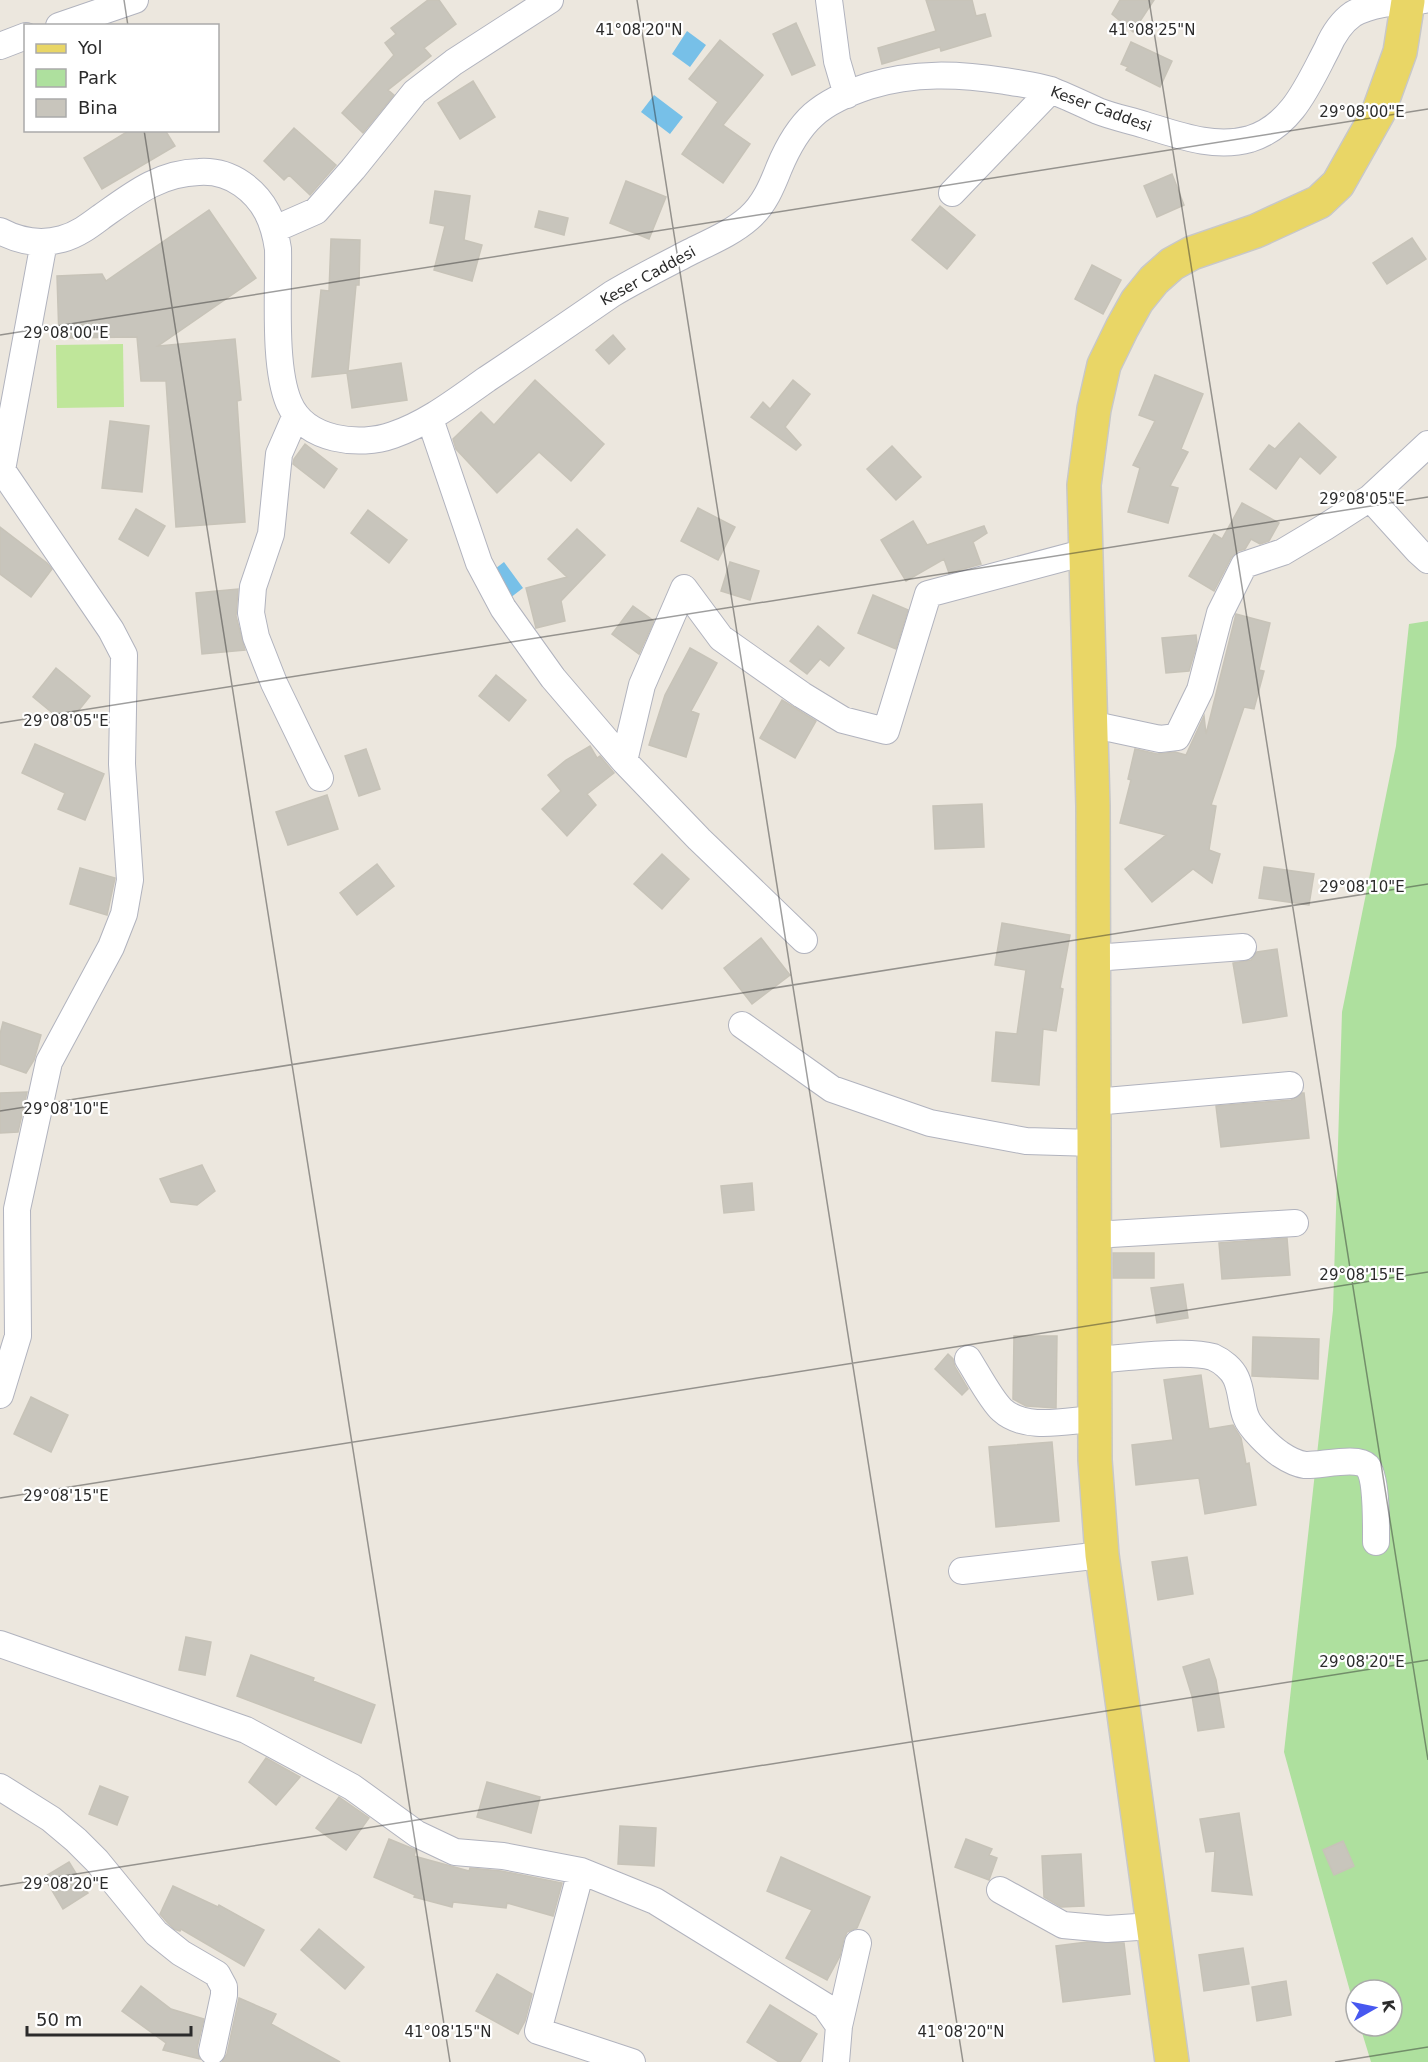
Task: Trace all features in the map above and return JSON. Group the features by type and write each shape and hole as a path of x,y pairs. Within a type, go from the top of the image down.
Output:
{"main road":[{"path":"1172,2062 1102,1555 1094,1419 1093,806 1084,485 1094,409 1104,365 1137,301 1154,280 1172,264 1192,253 1256,231 1319,202 1338,184 1378,113 1416,1"}],"street":[{"path":"64,24 135,0"},
{"path":"275,230 316,211 353,170 415,92 550,0"},
{"path":"829,0 837,61 847,95"},
{"name":"Keser Caddesi","path":"296,415 306,425 322,434 358,441 391,436 430,419 612,294 749,218 770,190 787,148 799,129 822,107 847,95 892,80 917,76 946,74 972,76 1051,90 1100,112 1187,138 1235,142 1251,139 1268,131 1293,110 1335,31 1353,14 1369,7 1416,1"},
{"path":"0,46 24,37"},
{"path":"952,193 1051,90"},
{"path":"0,231 22,240 44,242 61,240 79,232 154,181 189,172 207,171 237,180 262,203 275,230 278,249 280,368 289,404 296,415 279,454 271,534 253,586 251,613 256,637 274,683 320,778"},
{"path":"0,1395 18,1336 17,1209 49,1062 111,947 124,914 129,880 122,764 124,655 111,630 1,471 44,242"},
{"path":"430,419 479,563 503,608 553,678 624,761 699,839 804,940"},
{"path":"1090,724 1160,739 1178,737 1200,690 1220,613 1244,565 1283,552 1370,498 1428,444"},
{"path":"1370,498 1428,560"},
{"path":"624,761 642,685 684,588 721,638 802,695 843,720 886,731 928,594 1086,552"},
{"path":"1094,958 1243,947"},
{"path":"742,1025 832,1089 930,1124 1026,1141 1094,1143"},
{"path":"1094,1102 1290,1085"},
{"path":"1094,1235 1295,1223"},
{"path":"1095,1360 1198,1354 1215,1358 1228,1367 1236,1377 1246,1419 1281,1455 1302,1465 1358,1461 1367,1466 1371,1476 1376,1510 1376,1542"},
{"path":"968,1359 1000,1409 1012,1418 1024,1422 1094,1419"},
{"path":"962,1571 1102,1555"},
{"path":"0,1644 246,1730 352,1787 417,1833 455,1852 503,1856 581,1871 655,1901 825,2006 839,2026"},
{"path":"0,1787 51,1820 76,1840 97,1861 156,1933 181,1953 217,1974 224,1988 224,1995 212,2051"},
{"path":"581,1871 538,2031 632,2062"},
{"path":"1000,1890 1063,1925 1107,1929 1153,1926"},
{"path":"836,2062 839,2026 858,1943"}],"green space":[{"path":"123,344 124,407 57,408 56,345"},
{"path":"1428,621 1428,2062 1371,2062 1364,2038 1404,2038 1404,1978 1346,1978 1284,1752 1333,1310 1342,1012 1396,746 1409,624"}],"water":[{"path":"687,31 706,45 690,67 672,54"},
{"path":"654,95 683,117 670,134 641,112"},
{"path":"504,562 523,588 510,598 491,572"}],"building":[{"path":"428,0 439,0 456,24 424,48 431,56 388,90 394,95 363,133 342,113 394,55 385,43 396,34 391,28"},
{"path":"926,0 972,0 976,16 985,14 991,36 941,51 940,47 882,64 878,48 936,31"},
{"path":"1120,0 1154,0 1133,32 1112,14"},
{"path":"796,23 815,65 792,75 773,34"},
{"path":"720,40 763,75 723,125 750,144 723,183 682,154 718,102 689,79"},
{"path":"1131,42 1172,61 1160,87 1126,70 1128,67 1121,64"},
{"path":"473,81 495,117 460,139 438,103"},
{"path":"294,128 336,165 310,195 289,175 284,180 264,161"},
{"path":"127,132 166,132 175,146 102,189 84,158"},
{"path":"1172,174 1184,205 1157,217 1144,186"},
{"path":"626,181 666,197 649,239 610,223"},
{"path":"435,191 470,196 464,240 482,245 472,281 434,270 445,226 430,223"},
{"path":"940,206 975,235 947,269 912,240"},
{"path":"209,210 256,278 158,346 235,339 241,400 237,401 245,522 176,527 166,381 141,381 137,337 59,338 57,276 102,274 106,281"},
{"path":"539,211 568,218 564,235 535,227"},
{"path":"1412,238 1426,259 1387,284 1373,263"},
{"path":"331,239 360,240 359,285 356,285 348,371 401,363 407,400 352,408 347,373 312,377 321,290 329,291"},
{"path":"1092,265 1121,280 1103,314 1075,299"},
{"path":"613,335 625,349 609,364 596,350"},
{"path":"1155,375 1203,394 1181,449 1188,452 1170,486 1178,488 1168,523 1128,512 1140,468 1133,465 1155,421 1139,415"},
{"path":"535,380 604,444 571,481 539,452 497,493 456,449 453,439 481,412 494,425"},
{"path":"793,380 810,394 785,427 801,445 796,450 751,417 763,402 770,409"},
{"path":"110,421 149,426 142,492 102,488"},
{"path":"1299,423 1336,457 1320,474 1300,456 1276,489 1250,469 1269,445 1275,449"},
{"path":"305,444 337,469 324,488 293,464"},
{"path":"892,446 921,477 896,500 867,469"},
{"path":"1242,503 1279,523 1269,541 1260,544 1251,539 1245,549 1238,551 1231,558 1214,591 1189,576 1214,534 1222,539"},
{"path":"698,508 735,527 718,560 681,541"},
{"path":"136,509 165,526 148,556 119,539"},
{"path":"368,510 407,540 389,563 351,533"},
{"path":"913,521 927,545 984,526 987,533 973,542 981,564 949,573 944,559 906,581 881,540"},
{"path":"0,527 52,569 31,597 0,574"},
{"path":"577,529 605,555 561,601 565,621 536,628 526,588 567,577 548,559"},
{"path":"730,562 759,571 750,600 721,591"},
{"path":"238,589 236,616 245,650 202,654 196,593"},
{"path":"873,595 908,610 896,649 858,633"},
{"path":"633,606 654,621 639,654 612,634"},
{"path":"1236,614 1270,623 1259,670 1264,671 1254,709 1244,707 1211,805 1216,806 1209,850 1220,854 1212,883 1193,869 1152,902 1125,869 1166,835 1120,823 1131,780 1128,779 1135,749 1157,754 1175,752 1186,755 1204,716 1206,734"},
{"path":"818,626 844,648 829,666 820,659 807,674 790,661"},
{"path":"1196,635 1197,644 1189,671 1166,673 1162,638"},
{"path":"690,648 717,663 691,711 699,714 686,757 649,745 665,695"},
{"path":"56,668 90,696 67,725 33,697"},
{"path":"496,675 526,700 509,721 479,696"},
{"path":"782,700 816,721 795,758 760,738"},
{"path":"35,744 104,774 85,820 58,809 65,793 22,773"},
{"path":"590,746 597,758 600,756 614,773 587,794 596,805 567,836 542,809 561,791 548,775 566,760"},
{"path":"366,749 380,789 359,796 345,756"},
{"path":"327,795 338,829 288,845 276,812"},
{"path":"982,804 984,847 935,849 933,806"},
{"path":"662,854 689,879 662,909 634,884"},
{"path":"377,864 394,886 357,915 340,893"},
{"path":"1264,867 1314,874 1309,905 1259,898"},
{"path":"80,868 115,878 107,915 70,904"},
{"path":"1002,923 1070,935 1060,988 1063,989 1056,1031 1043,1029 1039,1085 992,1081 996,1032 1017,1034 1026,970 995,965"},
{"path":"761,938 790,975 752,1004 724,968"},
{"path":"1277,949 1287,1016 1243,1023 1233,963 1251,960 1257,952"},
{"path":"3,1022 41,1035 34,1060 26,1073 0,1064 0,1034"},
{"path":"27,1092 18,1132 0,1133 0,1093"},
{"path":"1304,1093 1309,1138 1221,1147 1216,1106 1291,1100"},
{"path":"202,1165 215,1191 197,1205 171,1202 160,1179"},
{"path":"752,1183 754,1210 724,1213 721,1186"},
{"path":"1287,1238 1290,1275 1222,1279 1219,1243"},
{"path":"1113,1253 1154,1253 1154,1278 1113,1278"},
{"path":"1183,1284 1188,1318 1157,1323 1151,1288"},
{"path":"1014,1336 1057,1336 1056,1408 1026,1406 1013,1399"},
{"path":"1253,1337 1319,1339 1318,1379 1252,1376"},
{"path":"948,1354 953,1359 968,1389 962,1395 935,1369"},
{"path":"1201,1375 1209,1429 1233,1425 1241,1438 1246,1464 1249,1463 1256,1505 1205,1514 1199,1478 1136,1485 1132,1445 1173,1440 1164,1380"},
{"path":"31,1397 68,1415 51,1452 14,1434"},
{"path":"1052,1442 1059,1521 996,1527 989,1447"},
{"path":"1187,1557 1193,1594 1158,1600 1152,1562"},
{"path":"186,1637 211,1642 205,1675 179,1670"},
{"path":"251,1655 314,1678 313,1681 375,1705 361,1743 237,1696"},
{"path":"1209,1659 1216,1680 1224,1727 1198,1731 1192,1696 1183,1667"},
{"path":"266,1758 300,1777 276,1805 249,1782"},
{"path":"487,1782 540,1797 531,1833 477,1817"},
{"path":"100,1786 128,1797 117,1825 89,1814"},
{"path":"339,1797 369,1818 346,1850 316,1828"},
{"path":"1239,1813 1252,1895 1212,1891 1215,1851 1206,1852 1200,1819"},
{"path":"620,1826 656,1828 654,1866 618,1864"},
{"path":"389,1839 416,1850 414,1856 469,1871 470,1868 501,1871 562,1883 553,1916 507,1903 506,1908 453,1902 452,1907 414,1897 415,1895 374,1877"},
{"path":"966,1839 992,1849 989,1855 997,1858 989,1880 955,1867"},
{"path":"1343,1841 1354,1866 1334,1875 1323,1850"},
{"path":"1081,1854 1084,1906 1061,1907 1044,1897 1042,1856"},
{"path":"781,1857 870,1897 857,1928 847,1932 840,1956 827,1980 786,1958 812,1910 767,1891"},
{"path":"69,1862 88,1893 63,1909 44,1877"},
{"path":"173,1886 218,1907 219,1905 264,1930 244,1966 181,1929 180,1931 174,1929 167,1922 160,1914"},
{"path":"319,1929 364,1967 345,1989 301,1950"},
{"path":"1087,1942 1124,1943 1130,1994 1063,2002 1056,1946"},
{"path":"1243,1948 1249,1984 1204,1991 1199,1955"},
{"path":"497,1974 532,1994 525,2021 518,2034 476,2011"},
{"path":"1286,1981 1291,2015 1257,2021 1252,1987"},
{"path":"141,1986 171,2009 204,2019 197,2048 200,2059 163,2050 166,2043 122,2011"},
{"path":"239,1998 276,2014 271,2024 340,2062 222,2062 227,2054"},
{"path":"770,2005 817,2034 800,2062 779,2062 747,2042"}]}
